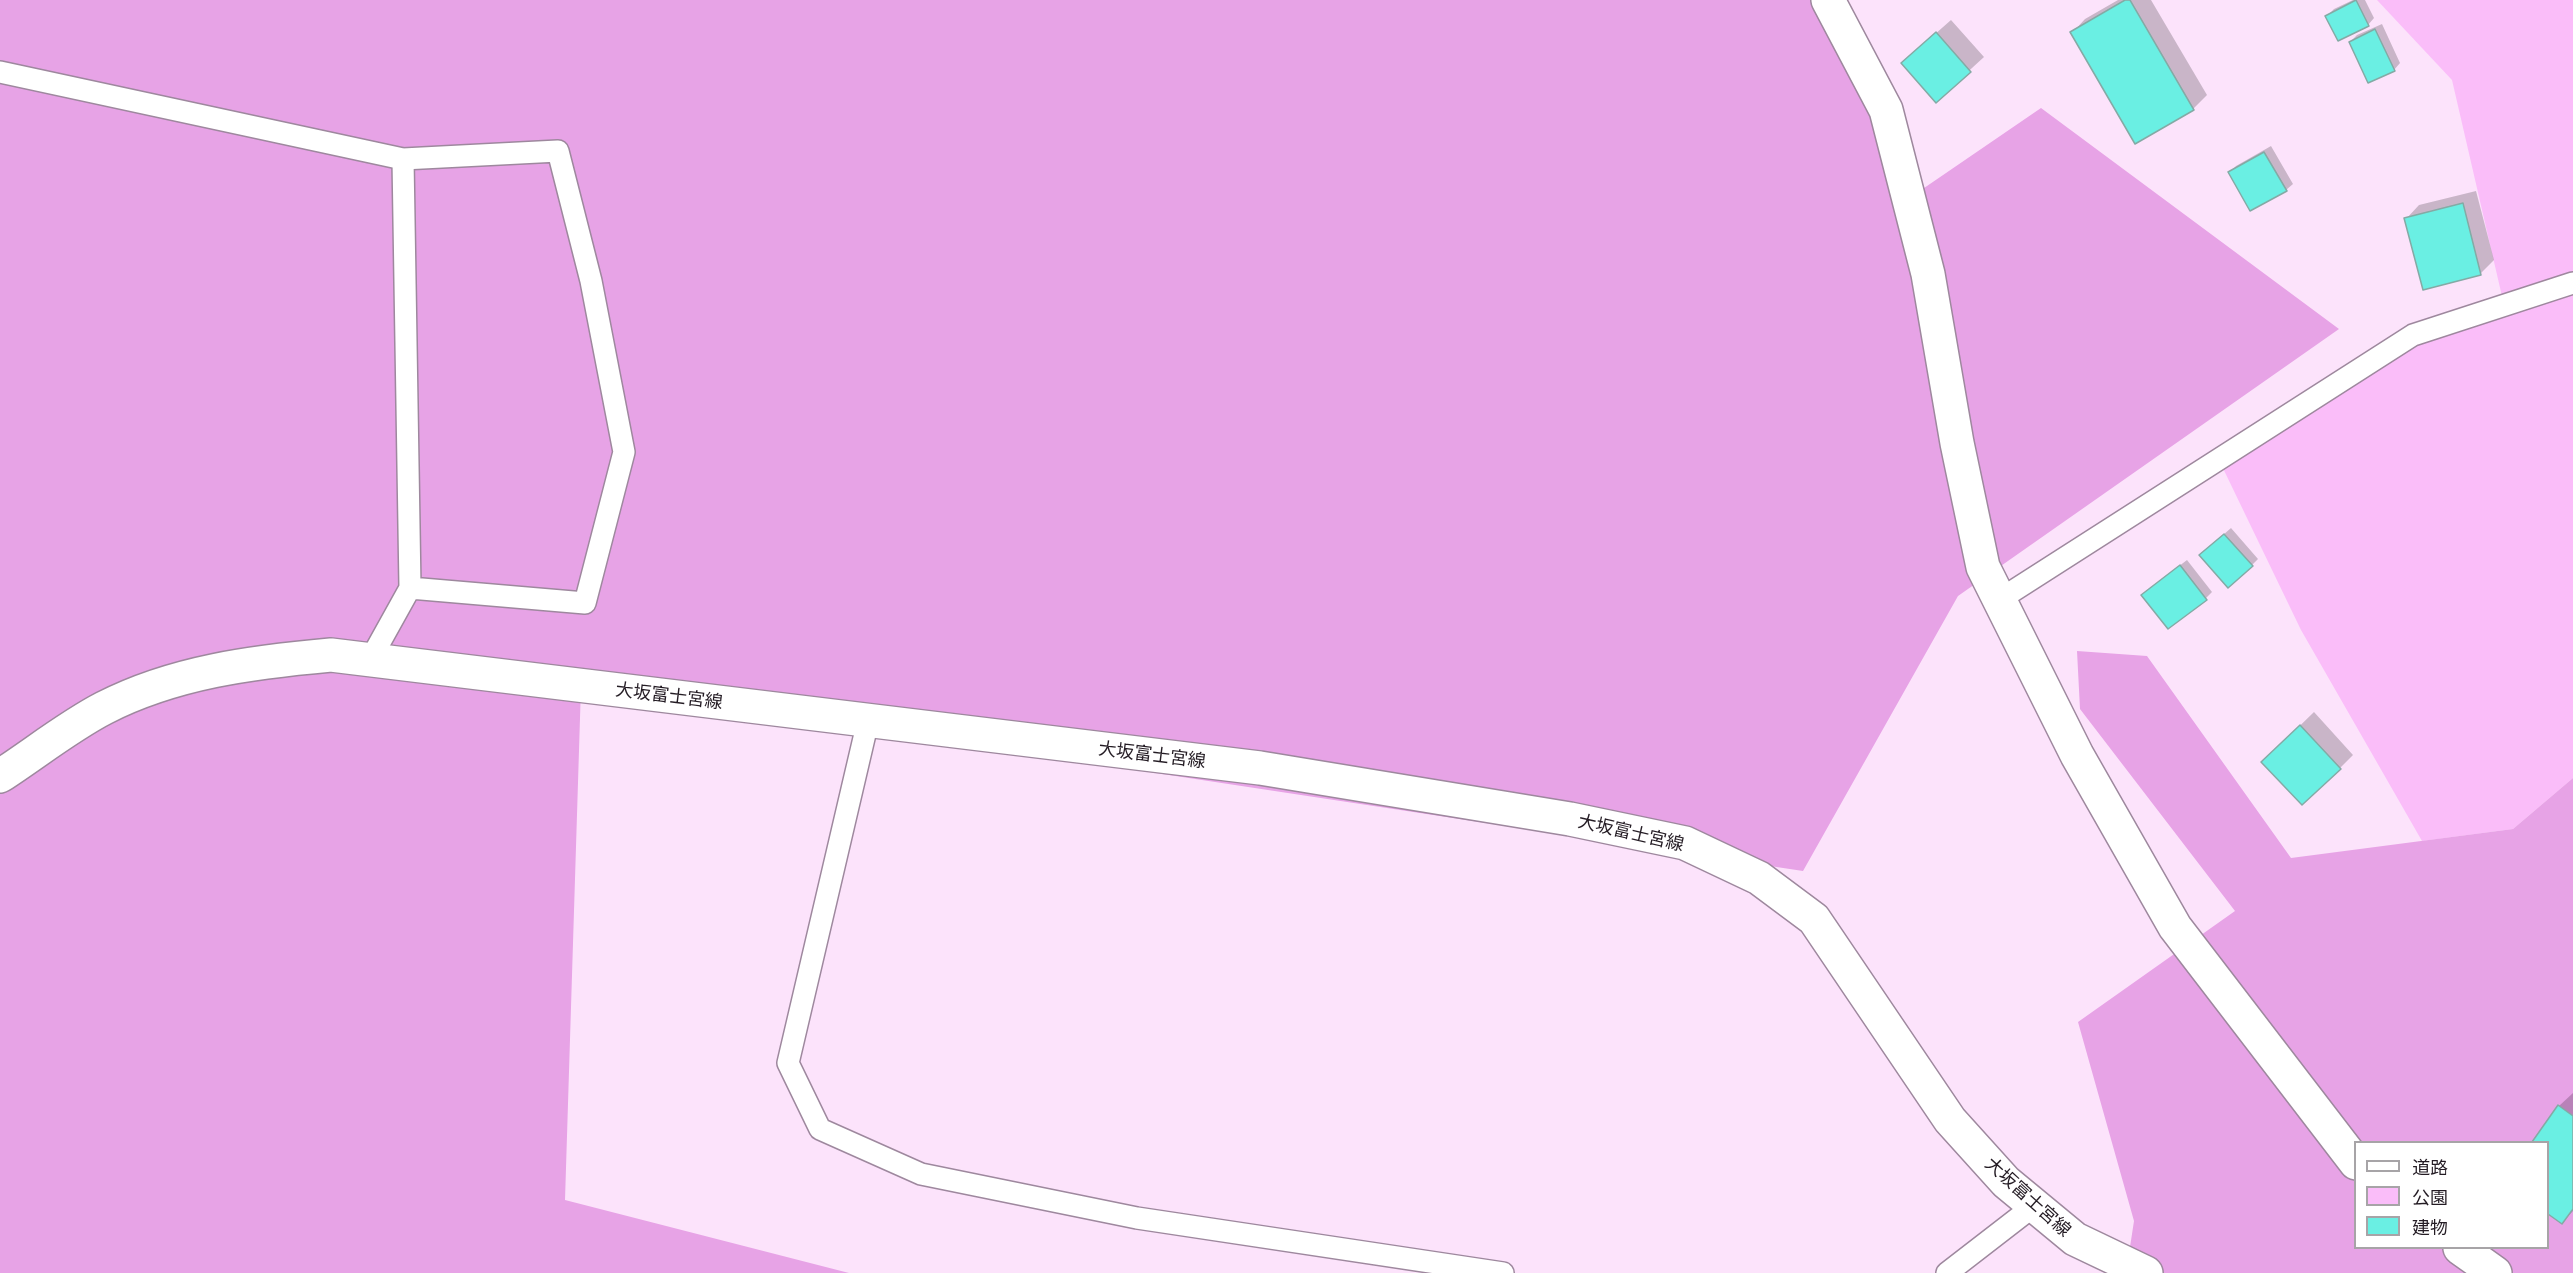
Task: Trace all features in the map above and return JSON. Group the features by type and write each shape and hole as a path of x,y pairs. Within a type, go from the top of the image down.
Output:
{"main road":[{"path":"1828,0 1886,110 1928,274 1956,442 1983,567 2077,755 2175,927 2354,1162"},
{"name":"大坂富士宮線","path":"0,776 104,708 178,678 262,661 331,655 1260,768 1570,819 1685,843 1759,878 1814,919 1950,1120 2006,1182 2075,1239 2146,1273"},
{"path":"2461,1249 2495,1273"}],"lane":[{"path":"0,72 403,159 558,152 591,281 624,452 585,603 410,588"},
{"path":"370,660 410,588 403,159"},
{"path":"1999,600 2414,335 2573,283"},
{"path":"868,721 788,1063 820,1129 921,1174 1137,1218 1503,1273"},
{"path":"1947,1273 2035,1205"}],"green space":[{"path":"2377,0 2573,0 2573,778 2513,829 2422,841 2301,630 2219,460 2427,331 2504,305 2452,80"}],"shaded area":[{"path":"0,0 1823,0 1908,199 2041,108 2339,329 1958,596 1803,871 581,686 565,1200 849,1273 0,1273"},
{"path":"2077,651 2147,656 2291,858 2513,829 2573,778 2573,1273 2126,1273 2134,1221 2078,1022 2235,911 2080,709"}],"building":[{"path":"2125,0 2130,0 2194,110 2135,144 2070,32"},
{"path":"2356,0 2369,26 2338,41 2325,16"},
{"path":"2375,29 2395,71 2368,83 2349,42"},
{"path":"1936,32 1971,72 1936,103 1901,63"},
{"path":"2264,152 2287,191 2250,211 2228,172"},
{"path":"2463,203 2481,275 2423,290 2404,218"},
{"path":"2224,534 2253,566 2228,588 2199,555"},
{"path":"2180,565 2207,600 2168,629 2141,595"},
{"path":"2300,725 2341,769 2302,805 2261,762"},
{"path":"2558,1105 2573,1116 2573,1209 2562,1224 2549,1215 2549,1141 2533,1141"}]}
